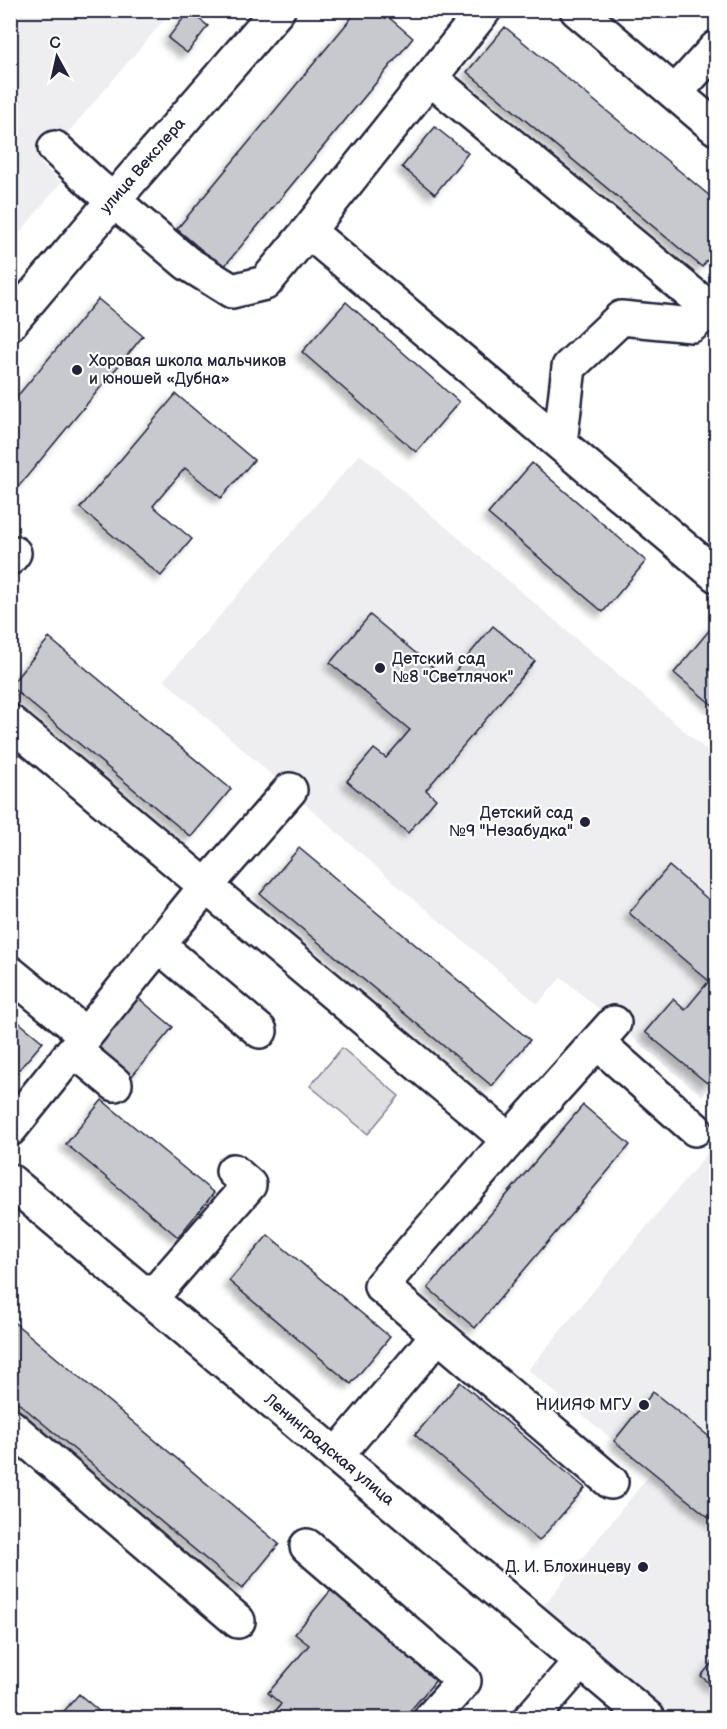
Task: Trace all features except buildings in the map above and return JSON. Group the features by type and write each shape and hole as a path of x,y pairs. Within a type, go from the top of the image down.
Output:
{"street":[{"name":"улица Векслера","path":"10,323 278,10"},
{"path":"55,148 187,262 232,291 265,283 484,10"},
{"path":"577,10 717,128"},
{"path":"675,93 717,48"},
{"path":"430,78 715,310 692,325 621,318 569,367 560,443"},
{"path":"308,231 717,575"},
{"path":"10,722 509,1140"},
{"path":"10,1129 207,885 290,790"},
{"path":"158,945 260,1031"},
{"path":"10,973 80,1042 115,1084"},
{"path":"611,1482 381,1286 606,1032 695,1129"},
{"path":"150,1299 249,1185 233,1171"},
{"name":"Ленинградская улица","path":"10,1181 648,1719"},
{"path":"336,1456 438,1335"},
{"path":"10,1426 238,1621"},
{"path":"307,1546 464,1681 431,1719"},
{"path":"531,1719 581,1661"}],"shaded area":[{"path":"11,11 155,11 165,19 41,164 61,182 11,244"},
{"path":"360,454 716,758 716,1079 702,1096 561,977 538,1004 398,886 164,680"},
{"path":"342,1048 399,1096 368,1134 310,1086"},
{"name":"НИИЯФ МГУ","path":"716,1143 716,1718 675,1718 539,1611 652,1472 528,1370"}],"place":[{"name":"Хоровая школа мальчиков и юношей «Дубна»","path":"77,370"},
{"name":"Детский сад №8 \"Светлячок\"","path":"380,668"},
{"name":"Детский сад №9 \"Незабудка\"","path":"585,822"},
{"name":"НИИЯФ МГУ","path":"644,1405"},
{"name":"Д. И. Блохинцеву","path":"643,1567"}]}
